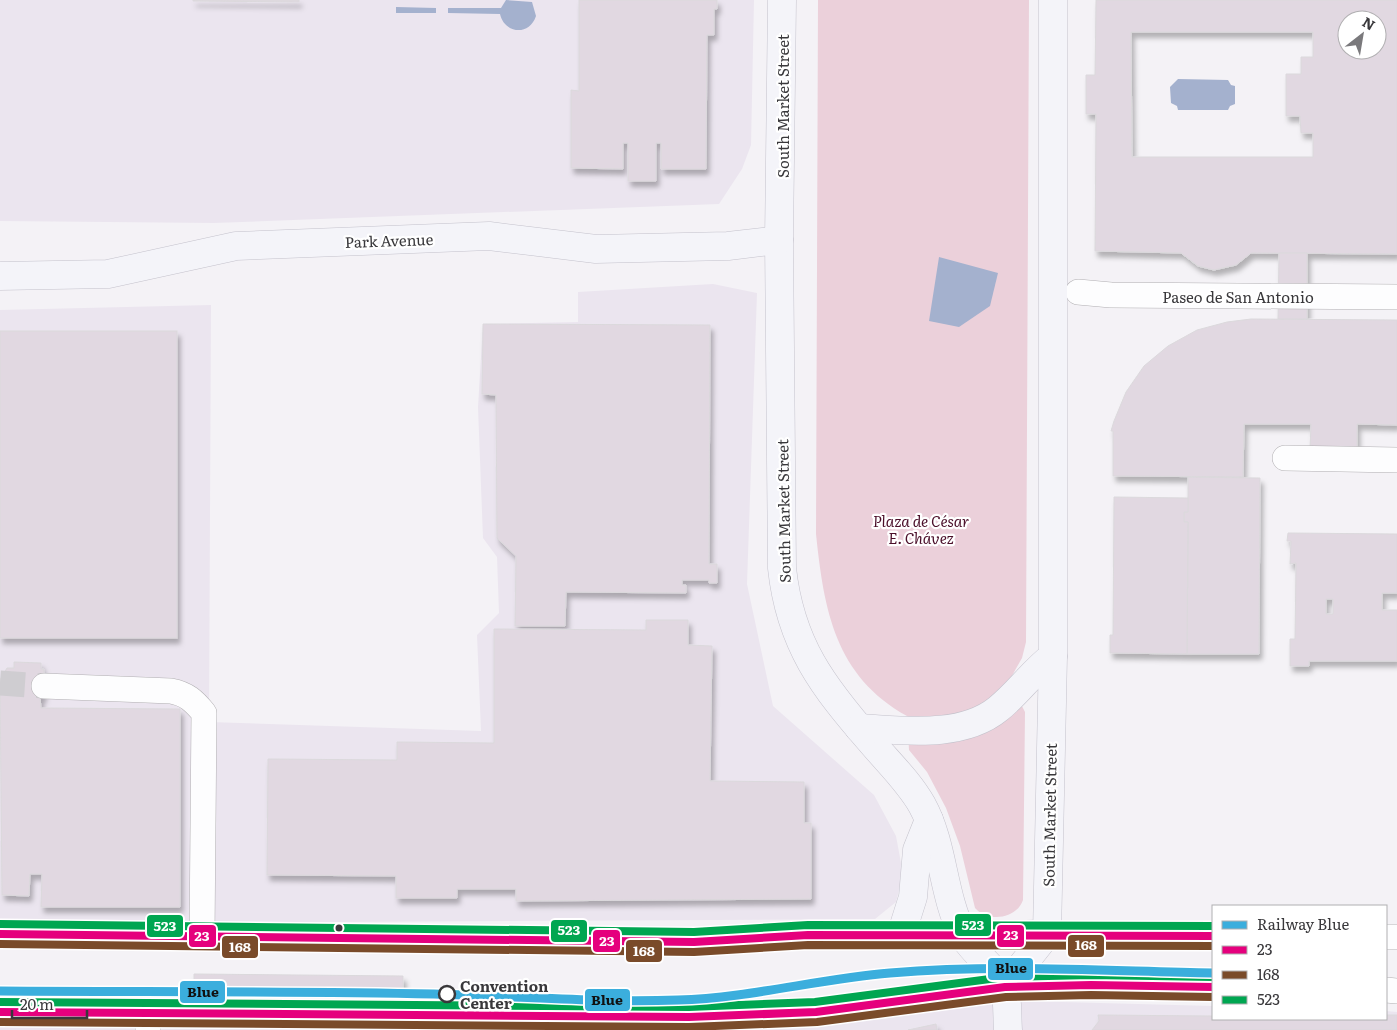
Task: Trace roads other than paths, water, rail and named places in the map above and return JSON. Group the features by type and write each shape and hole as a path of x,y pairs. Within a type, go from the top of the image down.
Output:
{"main road":[{"name":"South Market Street","path":"782,0 779,240 782,568 785,594 792,624 806,657 859,728 912,790 929,820 951,903 963,936 1005,987"},
{"name":"South Market Street","path":"1046,934 1050,688 1053,656 1053,0"},
{"name":"Park Avenue","path":"0,276 108,274 246,246 488,236 596,249 728,246 779,240"},
{"path":"859,728 905,731 948,728 979,720 996,711 1024,684 1034,671 1053,656"},
{"path":"901,935 913,897 917,850 929,820"},
{"path":"0,934 202,938 694,942 808,935 963,936 1046,934"},
{"path":"1008,1030 1005,987 1046,934"},
{"path":"0,1012 148,1022 736,1016 816,1012 1005,987"}],"street":[{"name":"Paseo de San Antonio","path":"1078,292 1111,295 1397,297"},
{"path":"1284,458 1397,460"},
{"path":"44,686 172,691 183,693 194,701 204,713 202,938"},
{"path":"1046,934 1212,936"},
{"path":"1005,987 1091,985 1212,987"}],"water":[{"path":"506,0 532,2 536,16 533,23 523,30 517,30 511,29 506,25 500,14 448,13 448,8 501,8"},
{"path":"396,7 436,8 436,13 396,13"},
{"path":"1178,79 1228,80 1231,85 1235,86 1235,104 1230,106 1228,110 1178,110 1177,106 1171,103 1170,87"},
{"path":"939,257 998,273 990,306 959,327 929,321"}],"tunnel":[{"path":"0,683 44,686"}],"rail line":[{"name":"Blue","path":"0,991 380,993 647,1001 705,999 863,976 930,970 1051,969 1212,973"}],"place":[{"name":"Convention Center","path":"447,994"}],"park label":[{"name":"Plaza de César E. Chávez","path":"921,528"}]}
